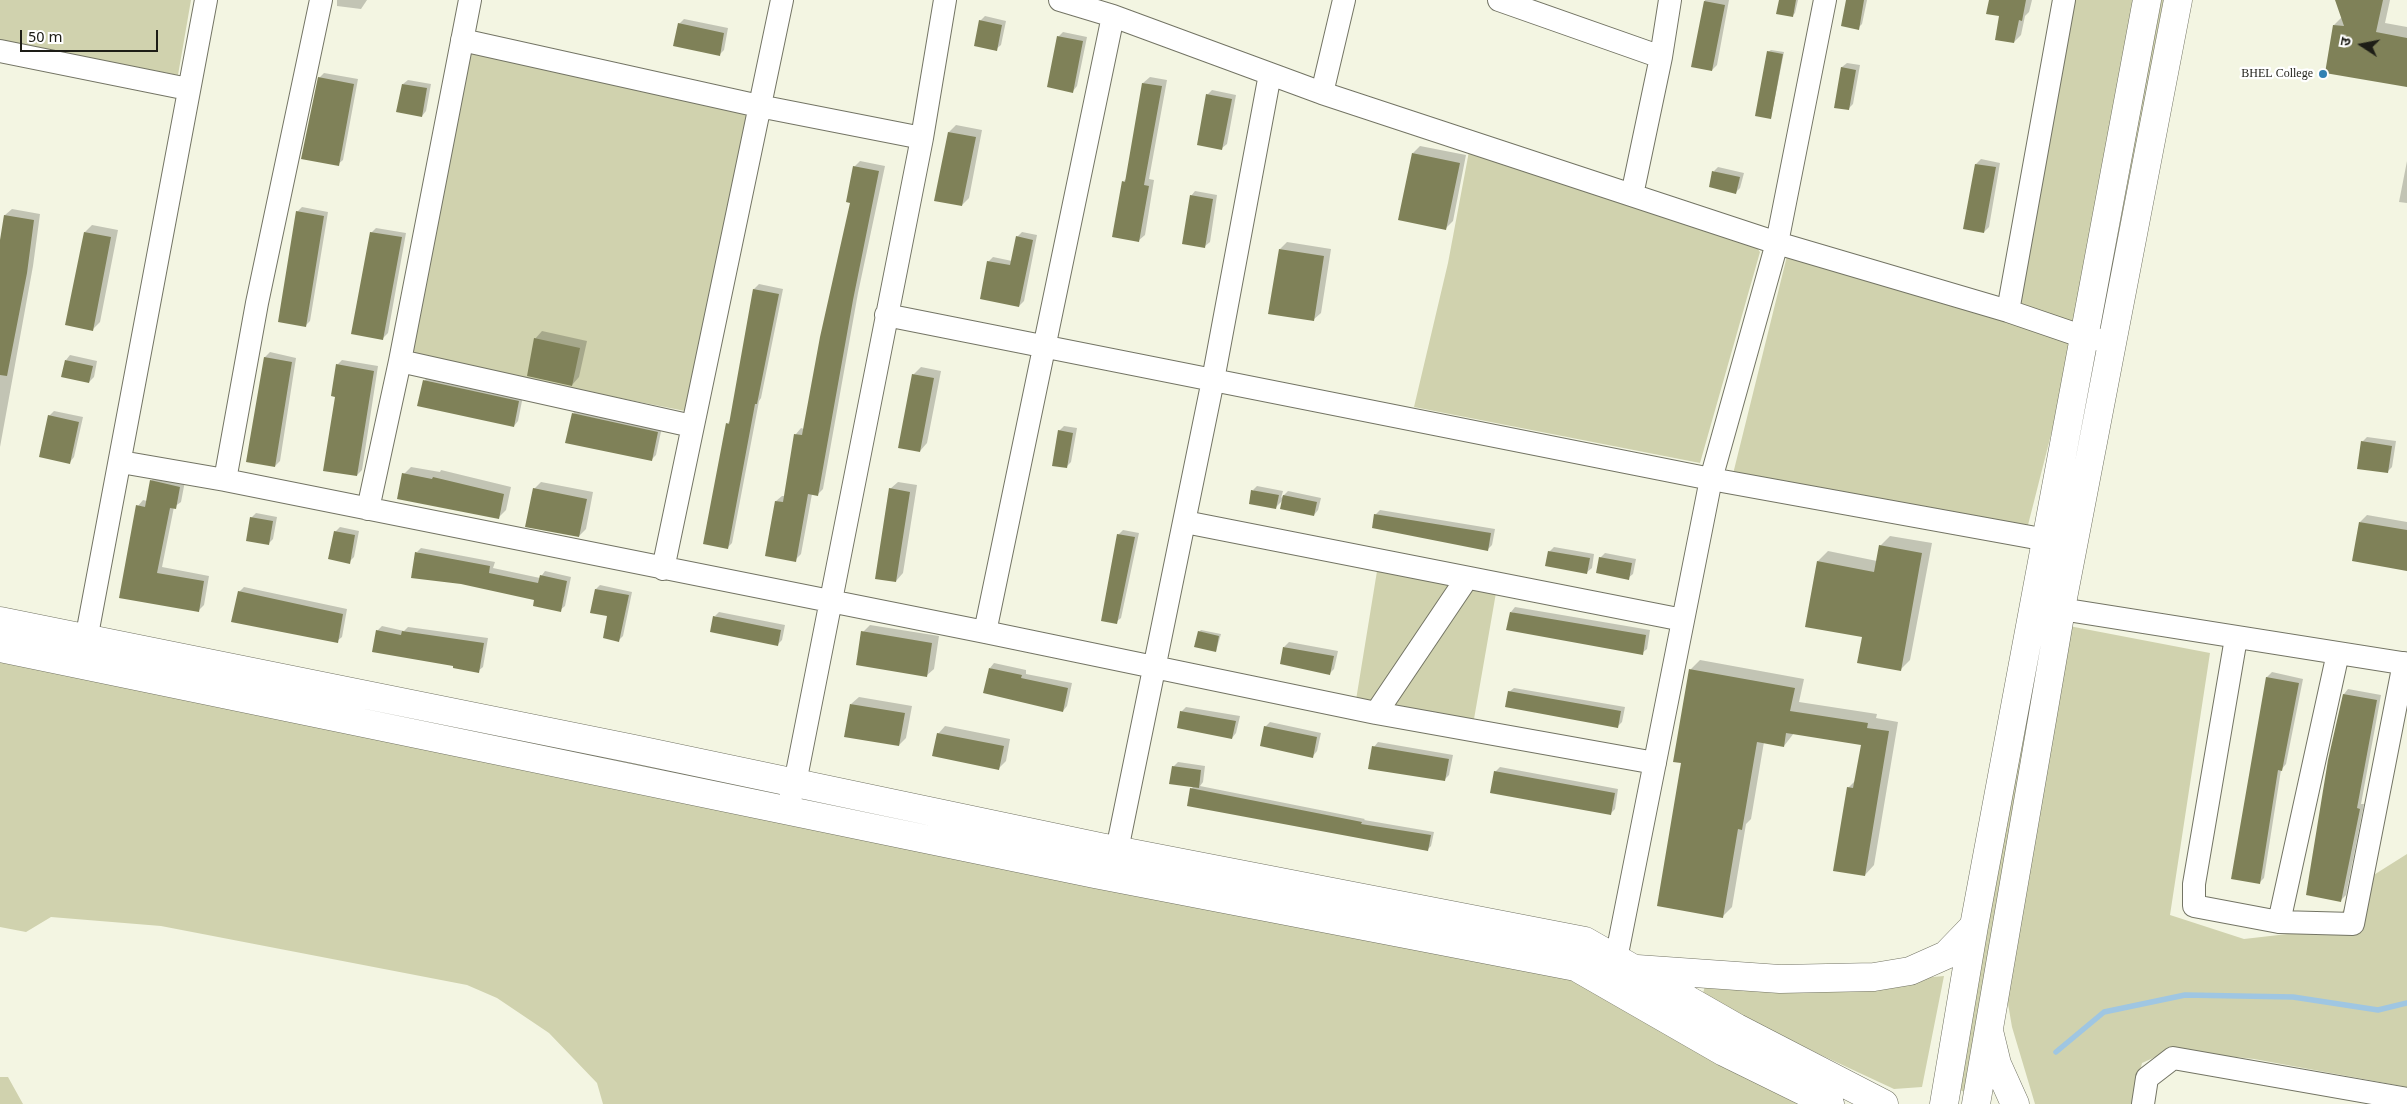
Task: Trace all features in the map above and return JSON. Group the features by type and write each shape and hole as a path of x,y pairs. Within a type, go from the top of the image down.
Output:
{"street":[{"path":"84,651 206,0"},
{"path":"225,480 257,303 322,0"},
{"path":"368,509 400,361 470,0"},
{"path":"663,569 782,0"},
{"path":"786,810 795,784 922,138 945,0"},
{"path":"1060,0 1113,16 1322,93 1777,243 2008,311 2084,337 2112,342"},
{"path":"1322,93 1344,0"},
{"path":"1632,195 1661,57 1670,0"},
{"path":"1605,984 1625,964 1655,763 1711,479 1777,243 1825,0"},
{"path":"2008,311 2064,0"},
{"path":"1976,1104 2062,603 2060,541 2084,337 2147,0"},
{"path":"1944,1104 1974,926 2036,594 2060,541 2112,342 2178,0"},
{"path":"1508,1 1661,57"},
{"path":"985,632 1113,16"},
{"path":"462,40 759,106 922,138"},
{"path":"0,51 188,89"},
{"path":"1117,850 1213,380 1270,74"},
{"path":"886,315 1711,479 2060,541"},
{"path":"400,361 692,426"},
{"path":"120,462 225,480 985,632 1376,713 1655,763"},
{"path":"1185,522 1683,620"},
{"path":"1376,713 1466,578"},
{"path":"2036,594 2062,603 2236,638 2338,652 2405,664 2353,924 2279,922 2194,906 2194,884 2236,638"},
{"path":"0,621 84,651 786,810 1094,874 1576,967 1724,1052 1830,1104"},
{"path":"0,648 84,651 624,747 1117,850 1585,941 1736,1028 1884,1104"},
{"path":"2279,922 2338,652"},
{"path":"1625,964 1780,979 1874,977 1910,971 1946,955 1974,926"},
{"path":"1988,1026 1997,1064 2015,1104"},
{"path":"2143,1104 2146,1078 2173,1058 2372,1099 2407,1099"}],"green space":[{"path":"0,0 191,0 178,75 0,41"},
{"path":"2067,0 2134,0 2077,324 2013,303"},
{"path":"2160,0 2169,0 2108,332 2100,331"},
{"path":"467,46 747,113 690,412 408,356"},
{"path":"1470,146 1750,238 1760,252 1700,463 1414,407 1448,263"},
{"path":"1787,256 2075,340 2028,525 1733,474"},
{"path":"1378,565 1497,587 1474,719 1356,700"},
{"path":"2046,612 2054,614 1966,1092 1958,1090"},
{"path":"2069,626 2210,653 2170,915 2244,939 2331,929 2361,883 2407,854 2407,1087 2254,1059 2171,1050 2142,1063 2132,1104 2035,1104 2012,1027 2006,992"},
{"path":"0,661 1565,975 1802,1104 603,1104 597,1083 549,1033 497,998 467,985 161,926 51,917 26,932 0,927"},
{"path":"1944,976 1922,1087 1894,1089 1702,996 1706,983 1801,989"},
{"path":"0,1077 8,1077 23,1104 0,1104"}],"building":[{"path":"1779,0 1796,0 1793,17 1776,14"},
{"path":"1846,0 1864,0 1859,30 1841,26"},
{"path":"1989,0 2026,0 2022,21 2019,20 2014,43 1995,40 1999,16 1986,14"},
{"path":"2335,0 2383,0 2376,32 2407,38 2407,87 2325,73 2333,25 2344,26"},
{"path":"1704,1 1725,5 1712,71 1691,67"},
{"path":"979,20 1002,25 997,51 974,46"},
{"path":"678,23 724,33 720,56 673,46"},
{"path":"1057,36 1083,41 1073,93 1047,87"},
{"path":"1767,51 1783,54 1771,119 1755,116"},
{"path":"1841,67 1856,70 1849,110 1834,108"},
{"path":"318,77 354,84 339,166 301,159"},
{"path":"1142,83 1162,86 1144,185 1149,186 1139,242 1112,237 1122,181 1125,182"},
{"path":"402,84 427,88 422,117 396,112"},
{"path":"1206,94 1232,99 1222,150 1197,145"},
{"path":"948,132 976,137 962,206 934,201"},
{"path":"1412,153 1460,163 1446,230 1398,220"},
{"path":"1975,164 1996,167 1984,233 1963,229"},
{"path":"853,166 879,171 853,300 818,496 808,494 796,562 765,556 775,501 783,502 794,434 802,435 820,337 850,203 846,202"},
{"path":"1712,171 1740,177 1736,194 1709,187"},
{"path":"1190,195 1213,199 1205,248 1182,244"},
{"path":"296,211 324,216 306,327 278,322"},
{"path":"4,215 34,220 27,273 7,376 0,375 0,240"},
{"path":"84,232 111,237 93,331 65,325"},
{"path":"370,232 402,237 383,340 351,334"},
{"path":"1016,236 1033,240 1019,307 980,299 987,261 1010,265"},
{"path":"1279,249 1324,256 1314,321 1268,314"},
{"path":"753,289 779,294 757,404 755,404 728,549 703,544 726,423 729,424"},
{"path":"534,338 580,348 572,386 527,376"},
{"path":"264,357 292,362 275,467 246,462"},
{"path":"65,360 93,366 89,383 61,377"},
{"path":"336,364 374,371 357,476 323,471 335,397 331,396"},
{"path":"912,374 934,378 920,452 898,448"},
{"path":"423,380 519,401 514,427 417,406"},
{"path":"572,413 658,432 652,461 565,443"},
{"path":"48,415 79,422 70,464 39,457"},
{"path":"1058,430 1073,433 1067,468 1052,466"},
{"path":"2361,441 2392,446 2388,473 2357,469"},
{"path":"402,473 432,479 433,477 504,494 499,519 397,499"},
{"path":"150,480 180,487 176,509 170,508 157,573 204,581 199,612 119,598 136,505 145,507"},
{"path":"533,488 587,499 579,537 525,527"},
{"path":"889,488 910,492 896,582 875,579"},
{"path":"1251,490 1279,495 1276,509 1249,504"},
{"path":"1283,495 1317,502 1314,516 1280,509"},
{"path":"1374,514 1491,533 1488,551 1372,528"},
{"path":"250,517 273,521 269,545 246,541"},
{"path":"2359,522 2407,530 2407,571 2352,561"},
{"path":"334,531 355,535 350,564 328,559"},
{"path":"1117,534 1135,537 1117,624 1101,621"},
{"path":"1879,545 1922,553 1901,671 1857,663 1862,637 1805,627 1817,561 1874,572"},
{"path":"1548,551 1590,558 1587,574 1545,566"},
{"path":"415,552 490,566 489,573 538,583 540,575 567,581 561,612 533,606 534,600 461,584 411,578"},
{"path":"1599,557 1632,563 1629,580 1596,573"},
{"path":"595,589 629,595 619,642 603,638 607,616 590,613"},
{"path":"238,591 343,614 338,643 231,622"},
{"path":"1510,612 1646,635 1643,655 1506,630"},
{"path":"713,616 781,630 778,646 710,632"},
{"path":"376,630 401,635 402,631 484,643 479,673 453,668 453,666 372,652"},
{"path":"861,631 932,643 927,677 856,665"},
{"path":"1198,631 1219,636 1216,652 1194,647"},
{"path":"1283,647 1334,656 1330,675 1280,664"},
{"path":"989,668 1022,675 1021,678 1068,688 1063,712 983,693"},
{"path":"1689,669 1795,688 1790,711 1868,723 1867,728 1889,731 1865,876 1833,871 1847,787 1853,788 1861,745 1786,733 1784,747 1757,742 1742,830 1738,829 1723,918 1657,906 1681,763 1673,762"},
{"path":"2266,677 2299,683 2282,771 2278,770 2260,884 2231,879"},
{"path":"1508,691 1621,711 1618,728 1505,707"},
{"path":"2343,694 2377,700 2357,808 2360,809 2341,902 2306,895 2328,760"},
{"path":"850,704 905,713 899,746 844,737"},
{"path":"1180,711 1236,721 1232,739 1177,728"},
{"path":"1264,726 1317,737 1313,758 1260,746"},
{"path":"937,733 1004,746 999,770 932,756"},
{"path":"1372,746 1449,759 1445,781 1368,769"},
{"path":"1172,766 1201,770 1199,788 1169,784"},
{"path":"1494,771 1615,793 1611,815 1490,793"},
{"path":"1190,788 1362,822 1361,824 1431,835 1428,851 1187,806"}],"waterway":[{"path":"2056,1052 2104,1012 2185,995 2293,997 2378,1010 2407,1003"}],"place":[{"name":"BHEL College","path":"2323,74"}]}
